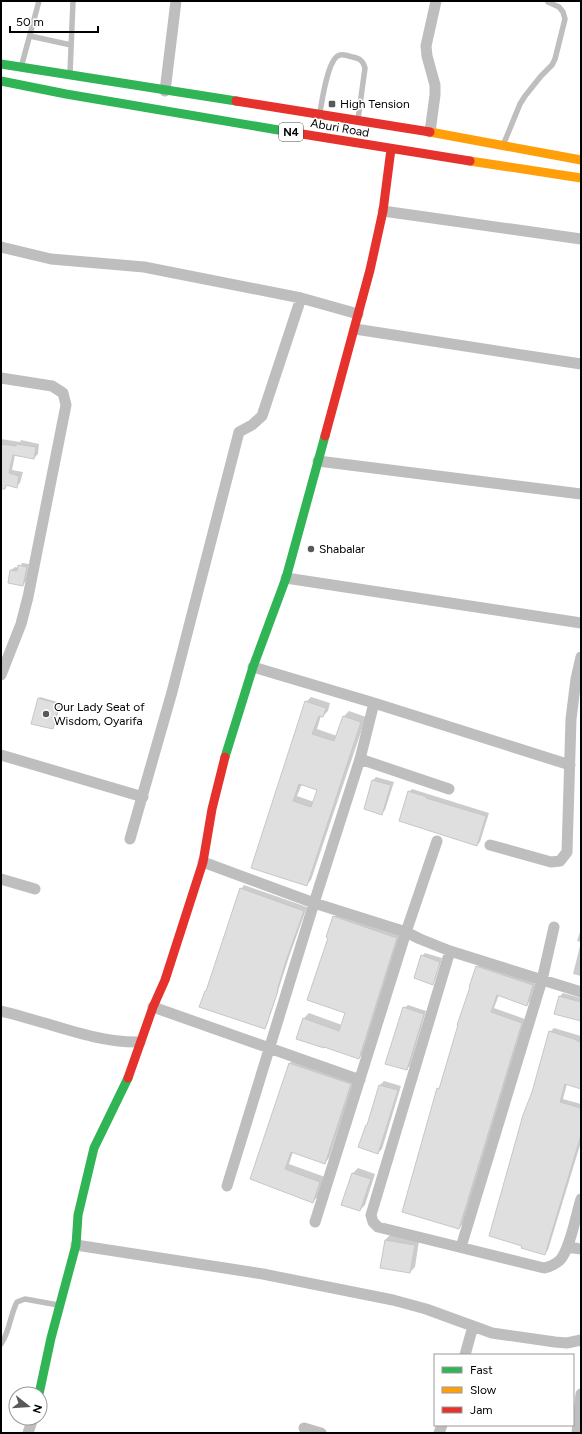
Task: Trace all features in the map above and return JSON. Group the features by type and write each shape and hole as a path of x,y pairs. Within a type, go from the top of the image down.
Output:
{"main road":[{"name":"Aburi Road","path":"1,64 430,132 581,160"},
{"name":"Aburi Road","path":"1,81 66,94 391,149 581,178"},
{"path":"40,1386 45,1360 76,1245 78,1215 94,1148 121,1092 164,980 203,862 212,809 223,764 253,667 286,578 355,329 383,211 391,149"}],"street":[{"path":"165,91 176,1"},
{"path":"430,132 435,85 427,56 426,46 436,1"},
{"path":"383,211 581,239"},
{"path":"1,247 51,259 144,267 301,298 358,314"},
{"path":"130,839 172,692 239,432 252,425 262,416 301,298"},
{"path":"355,329 581,364"},
{"path":"1,378 52,386 62,393 66,405 28,597 21,624 1,675"},
{"path":"318,461 581,494"},
{"path":"286,578 581,623"},
{"path":"490,845 551,862 560,861 568,852 576,777 570,765 570,719 581,657"},
{"path":"253,667 374,703 570,765"},
{"path":"227,1186 314,903 360,760 374,703"},
{"path":"1,755 143,797"},
{"path":"360,760 449,789"},
{"path":"315,1222 406,932 438,841"},
{"path":"203,862 314,903 406,932 426,942 450,951 581,992"},
{"path":"1,879 35,889"},
{"path":"461,1247 542,980 554,927"},
{"path":"450,951 371,1215 373,1222 378,1227 544,1268 551,1266 560,1260 568,1247 581,1199"},
{"path":"153,1007 360,1080"},
{"path":"1,1011 105,1039 124,1042 140,1042"},
{"path":"76,1245 263,1274 393,1300 426,1309 492,1334 567,1343 581,1340"},
{"path":"568,1247 581,1249"},
{"path":"465,1354 473,1326"},
{"path":"577,1433 581,1394"},
{"path":"304,1428 321,1433"}],"lane":[{"path":"21,67 39,1"},
{"path":"70,75 73,1"},
{"path":"503,145 523,100 541,76 552,66 555,59 565,19 563,12 559,7 548,2"},
{"path":"30,36 71,45"},
{"path":"320,115 330,66 336,56 340,54 361,59 365,68 358,121"},
{"path":"1,1344 5,1338 13,1309 17,1302 25,1299 60,1306"}],"building":[{"path":"1,444 16,446 16,444 36,447 34,459 13,455 9,473 19,476 17,488 6,485 5,489 1,489"},
{"path":"18,565 27,567 23,586 8,583 10,570 17,571"},
{"name":"Our Lady Seat of Wisdom, Oyarifa","path":"38,698 60,704 53,729 31,724"},
{"path":"305,701 326,708 323,717 319,716 312,734 334,741 343,716 361,722 307,886 251,868","holes":["299,784 317,790 311,807 293,801"]},
{"path":"372,780 391,785 382,815 364,809"},
{"path":"408,791 486,816 477,846 399,821"},
{"path":"240,888 304,911 286,961 278,991 265,1029 199,1007 206,991"},
{"path":"333,916 397,938 359,1059 296,1039 303,1018 339,1031 345,1013 307,1000 328,938 326,937"},
{"path":"421,955 440,962 433,985 414,978"},
{"path":"476,966 533,985 527,1006 497,995 491,1012 522,1023 459,1229 402,1212 437,1088 439,1089"},
{"path":"559,996 581,1002 581,1021 554,1014"},
{"path":"403,1007 424,1014 407,1070 385,1064"},
{"path":"549,1031 581,1042 581,1089 565,1084 560,1102 581,1108 581,1135 545,1255 489,1236 523,1115 532,1092"},
{"path":"289,1063 351,1084 325,1164 291,1152 285,1169 320,1182 313,1203 250,1179"},
{"path":"379,1085 398,1090 378,1154 358,1147 367,1125"},
{"path":"352,1173 371,1179 360,1211 341,1205"},
{"path":"385,1240 415,1245 410,1273 380,1268"}],"traffic: fast":[{"path":"1,64 236,101"},
{"path":"1,81 66,94 296,133"},
{"path":"225,757 253,667 286,578 325,436"},
{"path":"41,1386 51,1338 76,1245 78,1215 94,1148 128,1078"}],"traffic: slow":[{"path":"430,132 581,160"},
{"path":"470,161 581,178"}],"traffic: jam":[{"path":"236,101 430,132"},
{"path":"296,133 470,161"},
{"path":"325,436 370,270 383,211 391,149"},
{"path":"128,1078 153,1007 165,980 203,862 212,809 225,757"}],"place":[{"name":"High Tension","path":"332,104"},
{"name":"Shabalar","path":"311,549"},
{"name":"Our Lady Seat of Wisdom, Oyarifa","path":"46,714"}]}
